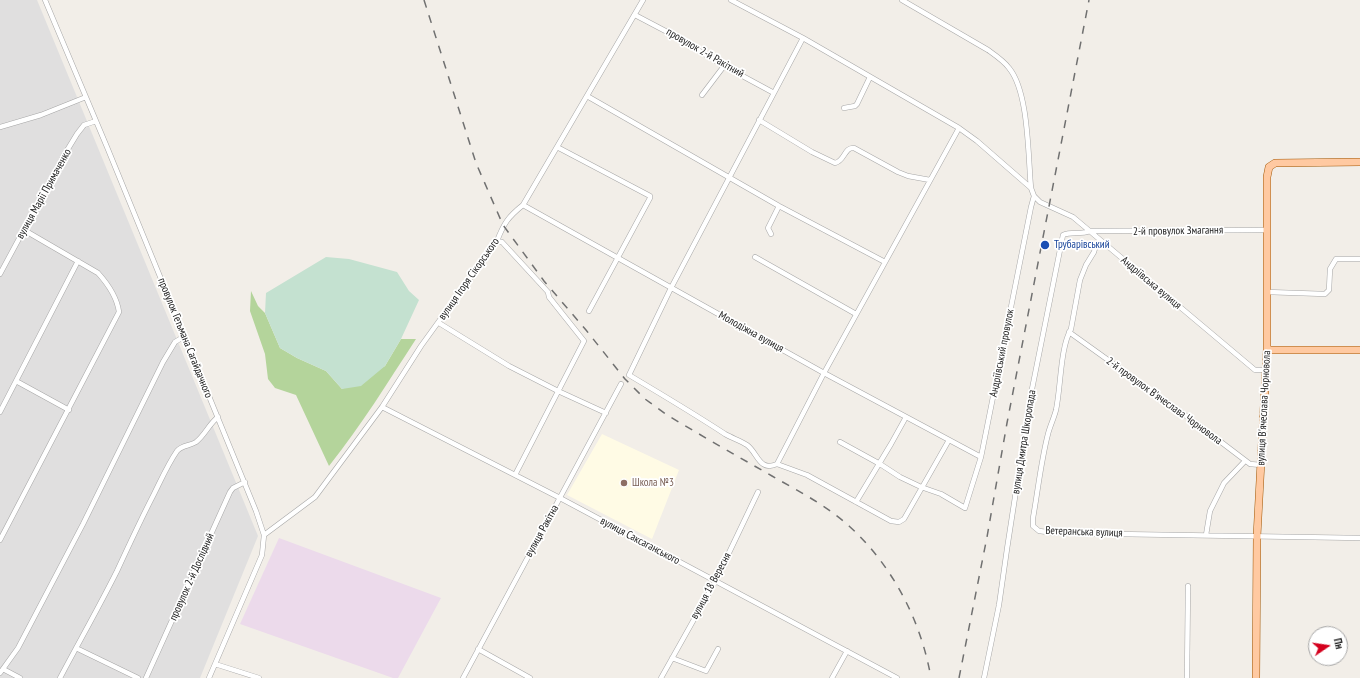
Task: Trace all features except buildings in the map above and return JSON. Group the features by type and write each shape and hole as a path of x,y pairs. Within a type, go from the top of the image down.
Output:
{"main road":[{"name":"вулиця В'ячеслава Чорновола","path":"1256,678 1257,536 1268,350 1267,177 1269,167 1274,163 1360,162"},
{"path":"1268,350 1360,350"}],"street":[{"name":"провулок Гетьмана Сагайдачного","path":"45,0 245,482 264,535 262,555 209,678"},
{"name":"вулиця Ігоря Сікорського","path":"264,535 315,497 382,407 421,346 497,242 503,225 513,213 523,205 644,0"},
{"path":"731,0 803,38 959,128 977,141 1032,188"},
{"path":"902,0 988,50 1000,58 1009,68 1016,79 1025,120 1034,196"},
{"name":"провулок 2-й Ракітний","path":"635,15 774,93"},
{"path":"803,38 671,288 628,375 748,446 756,458 765,466 777,464 807,475 891,521 899,522 904,519 949,440"},
{"path":"702,95 724,66"},
{"path":"844,108 855,106 857,104 870,77"},
{"path":"587,96 779,206 886,262"},
{"path":"0,127 40,115 86,97"},
{"path":"759,120 812,152 835,163 841,160 848,149 854,148 898,172 908,176 930,180"},
{"name":"вулиця Марії Примаченко","path":"0,274 77,134 84,125 96,121"},
{"path":"777,464 824,373 959,128"},
{"path":"557,147 650,196 589,311"},
{"name":"Андріївська вулиця","path":"1034,196 1040,202 1073,217 1255,370 1267,370"},
{"name":"Андріївський провулок","path":"921,487 941,494 965,508 981,457 1034,196"},
{"name":"Молодіжна вулиця","path":"523,205 824,373 981,457"},
{"path":"771,234 766,229 779,206"},
{"path":"0,540 119,312 118,304 105,281 98,273 24,230"},
{"name":"2-й провулок Змагання","path":"1090,231 1267,230"},
{"name":"вулиця Дмитра Шкоропада","path":"984,678 1000,605 1014,499 1031,394 1062,235 1067,233 1083,234 1090,231"},
{"name":"Ветеранська вулиця","path":"1100,240 1096,245 1080,280 1071,329 1067,335 1056,412 1048,432 1032,518 1034,526 1039,531 1055,533 1360,538"},
{"path":"497,242 502,242 548,292 549,297 584,340 515,475"},
{"path":"755,257 856,314"},
{"path":"1267,292 1325,294 1329,290 1330,269 1336,260 1360,259"},
{"path":"0,412 78,261"},
{"path":"439,323 509,366 606,413"},
{"name":"2-й провулок В'ячеслава Чорновола","path":"1069,332 1196,423 1245,461 1250,464 1261,465"},
{"path":"20,678 1,671 18,648 44,600 163,362 175,342 185,336"},
{"path":"16,381 69,410"},
{"name":"вулиця Ракітна","path":"463,678 621,384"},
{"name":"вулиця Саксаганського","path":"382,407 560,498 896,678"},
{"path":"60,678 116,572 171,461 179,450 194,443 202,437 208,431 213,421 218,417"},
{"path":"856,502 880,464 906,417"},
{"path":"840,442 900,477 921,487"},
{"path":"1206,535 1210,512 1224,483 1245,461"},
{"name":"провулок 2-й Дослідний","path":"146,678 230,492 233,488 245,482"},
{"name":"вулиця 18 Вересня","path":"661,678 715,582 758,492"},
{"path":"1187,678 1188,586"},
{"path":"76,648 138,678"},
{"path":"478,649 529,678"},
{"path":"672,658 706,672 718,649"},
{"path":"832,678 847,651"},
{"path":"215,664 259,678"}],"shaded area":[{"path":"0,0 37,0 258,536 200,678 0,678"},
{"name":"Школа №3","path":"602,434 679,470 652,539 567,495"},
{"path":"279,538 441,598 398,678 393,678 240,624"}],"green space":[{"path":"326,257 349,259 397,272 409,291 419,300 401,339 385,366 361,386 342,389 326,371 297,358 280,348 265,313 266,293"},
{"path":"251,291 258,306 265,313 280,348 297,358 326,371 342,389 385,366 401,339 416,339 385,388 329,466 296,395 275,388 268,379 265,354 250,311"}],"railway":[{"path":"424,0 476,163 503,225 544,281 625,379 645,399 667,415 821,505 840,518 864,541 879,558 891,576 912,615 920,635 931,678"},
{"path":"959,678 1089,0"}],"place":[{"name":"Трубарівський","path":"1045,245"},
{"name":"Школа №3","path":"624,483"}]}
